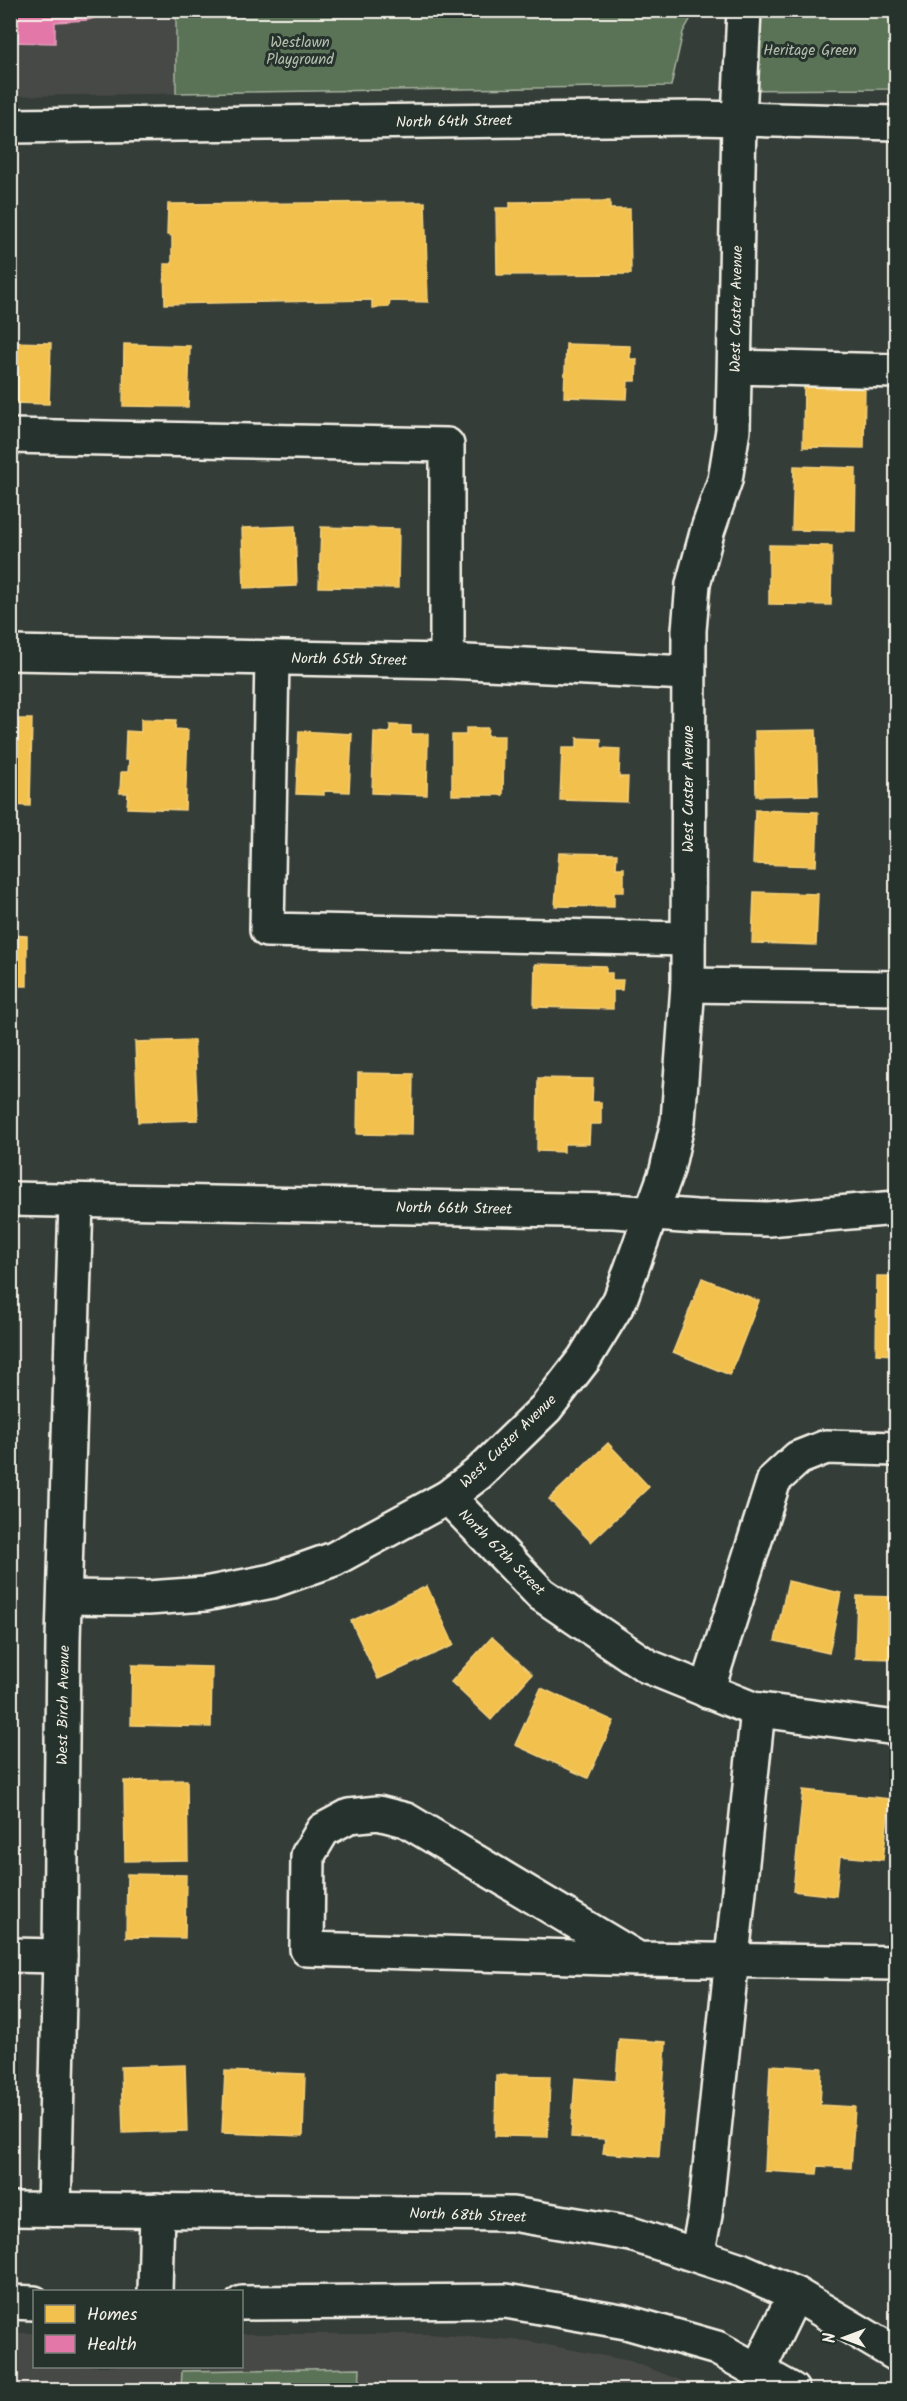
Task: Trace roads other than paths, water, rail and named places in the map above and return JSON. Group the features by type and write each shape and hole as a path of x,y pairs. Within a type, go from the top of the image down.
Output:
{"street":[{"name":"West Custer Avenue","path":"448,1497 479,1473 546,1408 584,1359 620,1300 667,1170 678,1121 688,986 687,673 693,584 708,529 725,480 733,430 739,119 744,10"},
{"name":"North 64th Street","path":"10,126 739,119 897,123"},
{"path":"735,367 897,371"},
{"path":"10,436 447,445 447,661"},
{"name":"North 65th Street","path":"10,654 447,661 687,673"},
{"path":"272,658 267,930 688,939"},
{"path":"688,986 897,988"},
{"name":"North 66th Street","path":"10,1199 614,1211 768,1219 897,1208"},
{"name":"West Birch Avenue","path":"54,2209 65,1597 76,1201"},
{"path":"707,1691 774,1480 798,1458 826,1447 897,1449"},
{"name":"North 67th Street","path":"65,1597 106,1599 194,1595 272,1581 334,1559 448,1497 541,1594 647,1666 758,1710 897,1728"},
{"path":"697,2255 705,2215 758,1710"},
{"path":"638,1959 406,1820 378,1813 349,1816 323,1830 308,1855 307,1949 638,1959 897,1963"},
{"path":"10,1955 60,1956"},
{"name":"North 68th Street","path":"10,2209 512,2214 631,2234 741,2270 795,2294 897,2354"},
{"path":"154,2290 157,2210"},
{"path":"758,2370 795,2294"},
{"path":"243,2302 506,2301 626,2322 717,2348 792,2391"},
{"path":"10,2302 33,2303"}],"park label":[{"name":"Westlawn Playground","path":"300,50"},
{"name":"Heritage Green","path":"810,50"}]}
